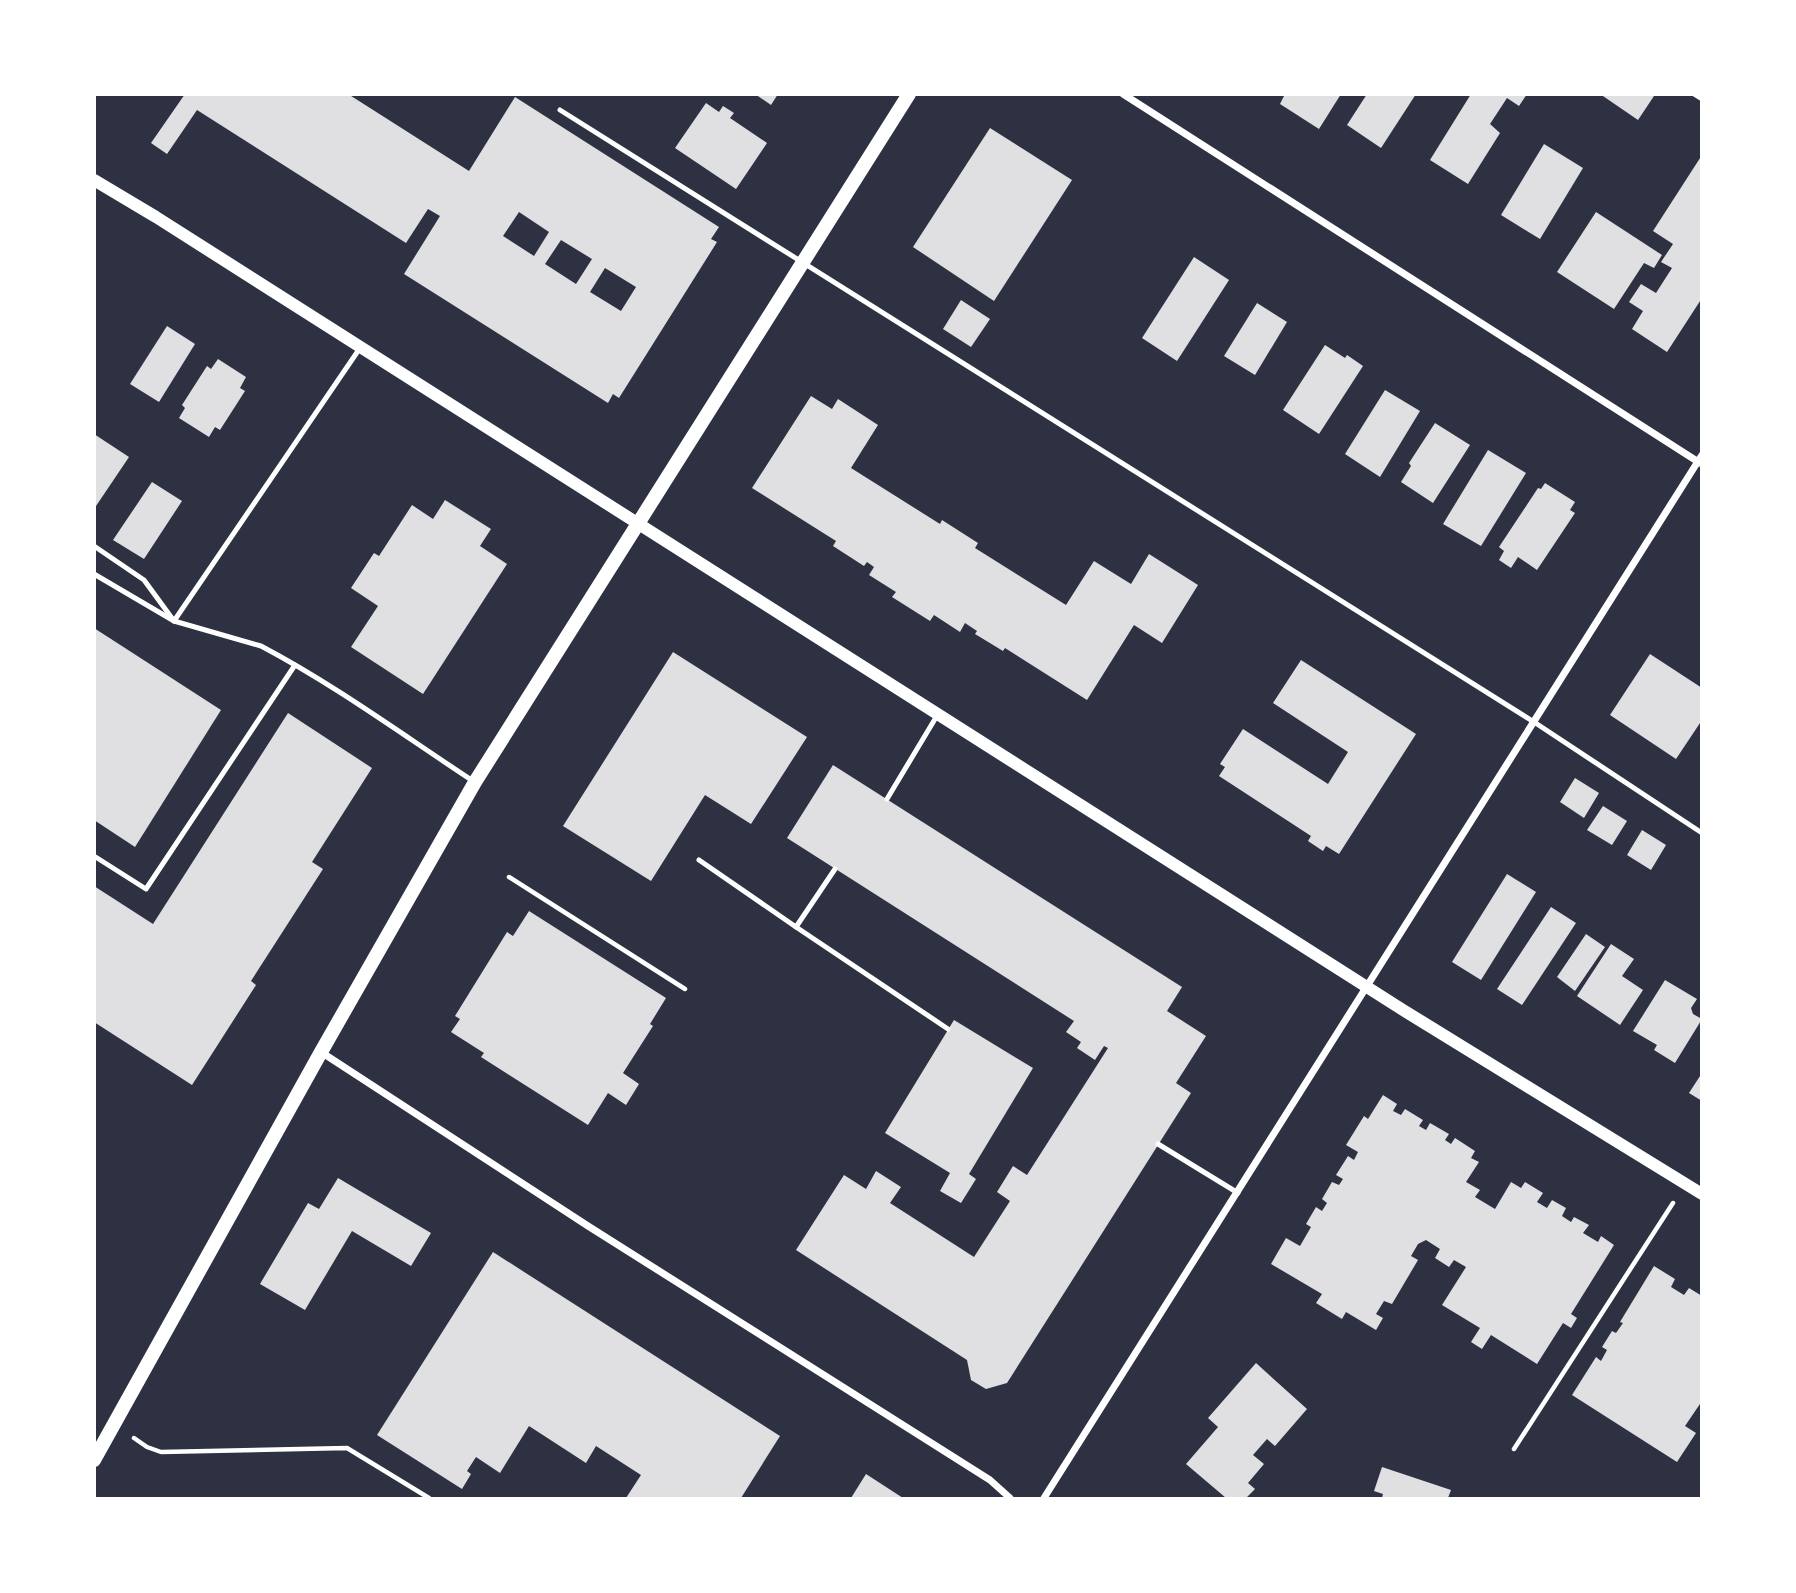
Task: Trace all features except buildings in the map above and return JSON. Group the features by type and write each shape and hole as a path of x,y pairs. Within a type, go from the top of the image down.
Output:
{"main road":[{"path":"95,1457 475,782 909,94"}],"street":[{"path":"1044,1499 1700,460 1123,94"},
{"path":"94,180 156,216 1367,988 1702,1194"},
{"path":"321,1052 588,1226 990,1480 1010,1499"}],"lane":[{"path":"1694,94 1702,99"},
{"path":"560,110 1534,722 1702,833"},
{"path":"174,621 360,348"},
{"path":"94,545 144,580 174,621"},
{"path":"94,574 174,621 261,646 318,677 475,782"},
{"path":"94,856 146,889 295,665"},
{"path":"887,799 938,714"},
{"path":"699,860 948,1029"},
{"path":"796,927 835,869"},
{"path":"1158,1144 1238,1194"}],"path":[{"path":"509,877 685,989"},
{"path":"1514,1449 1685,1185"},
{"path":"146,1447 161,1452 347,1448 429,1499"}]}
